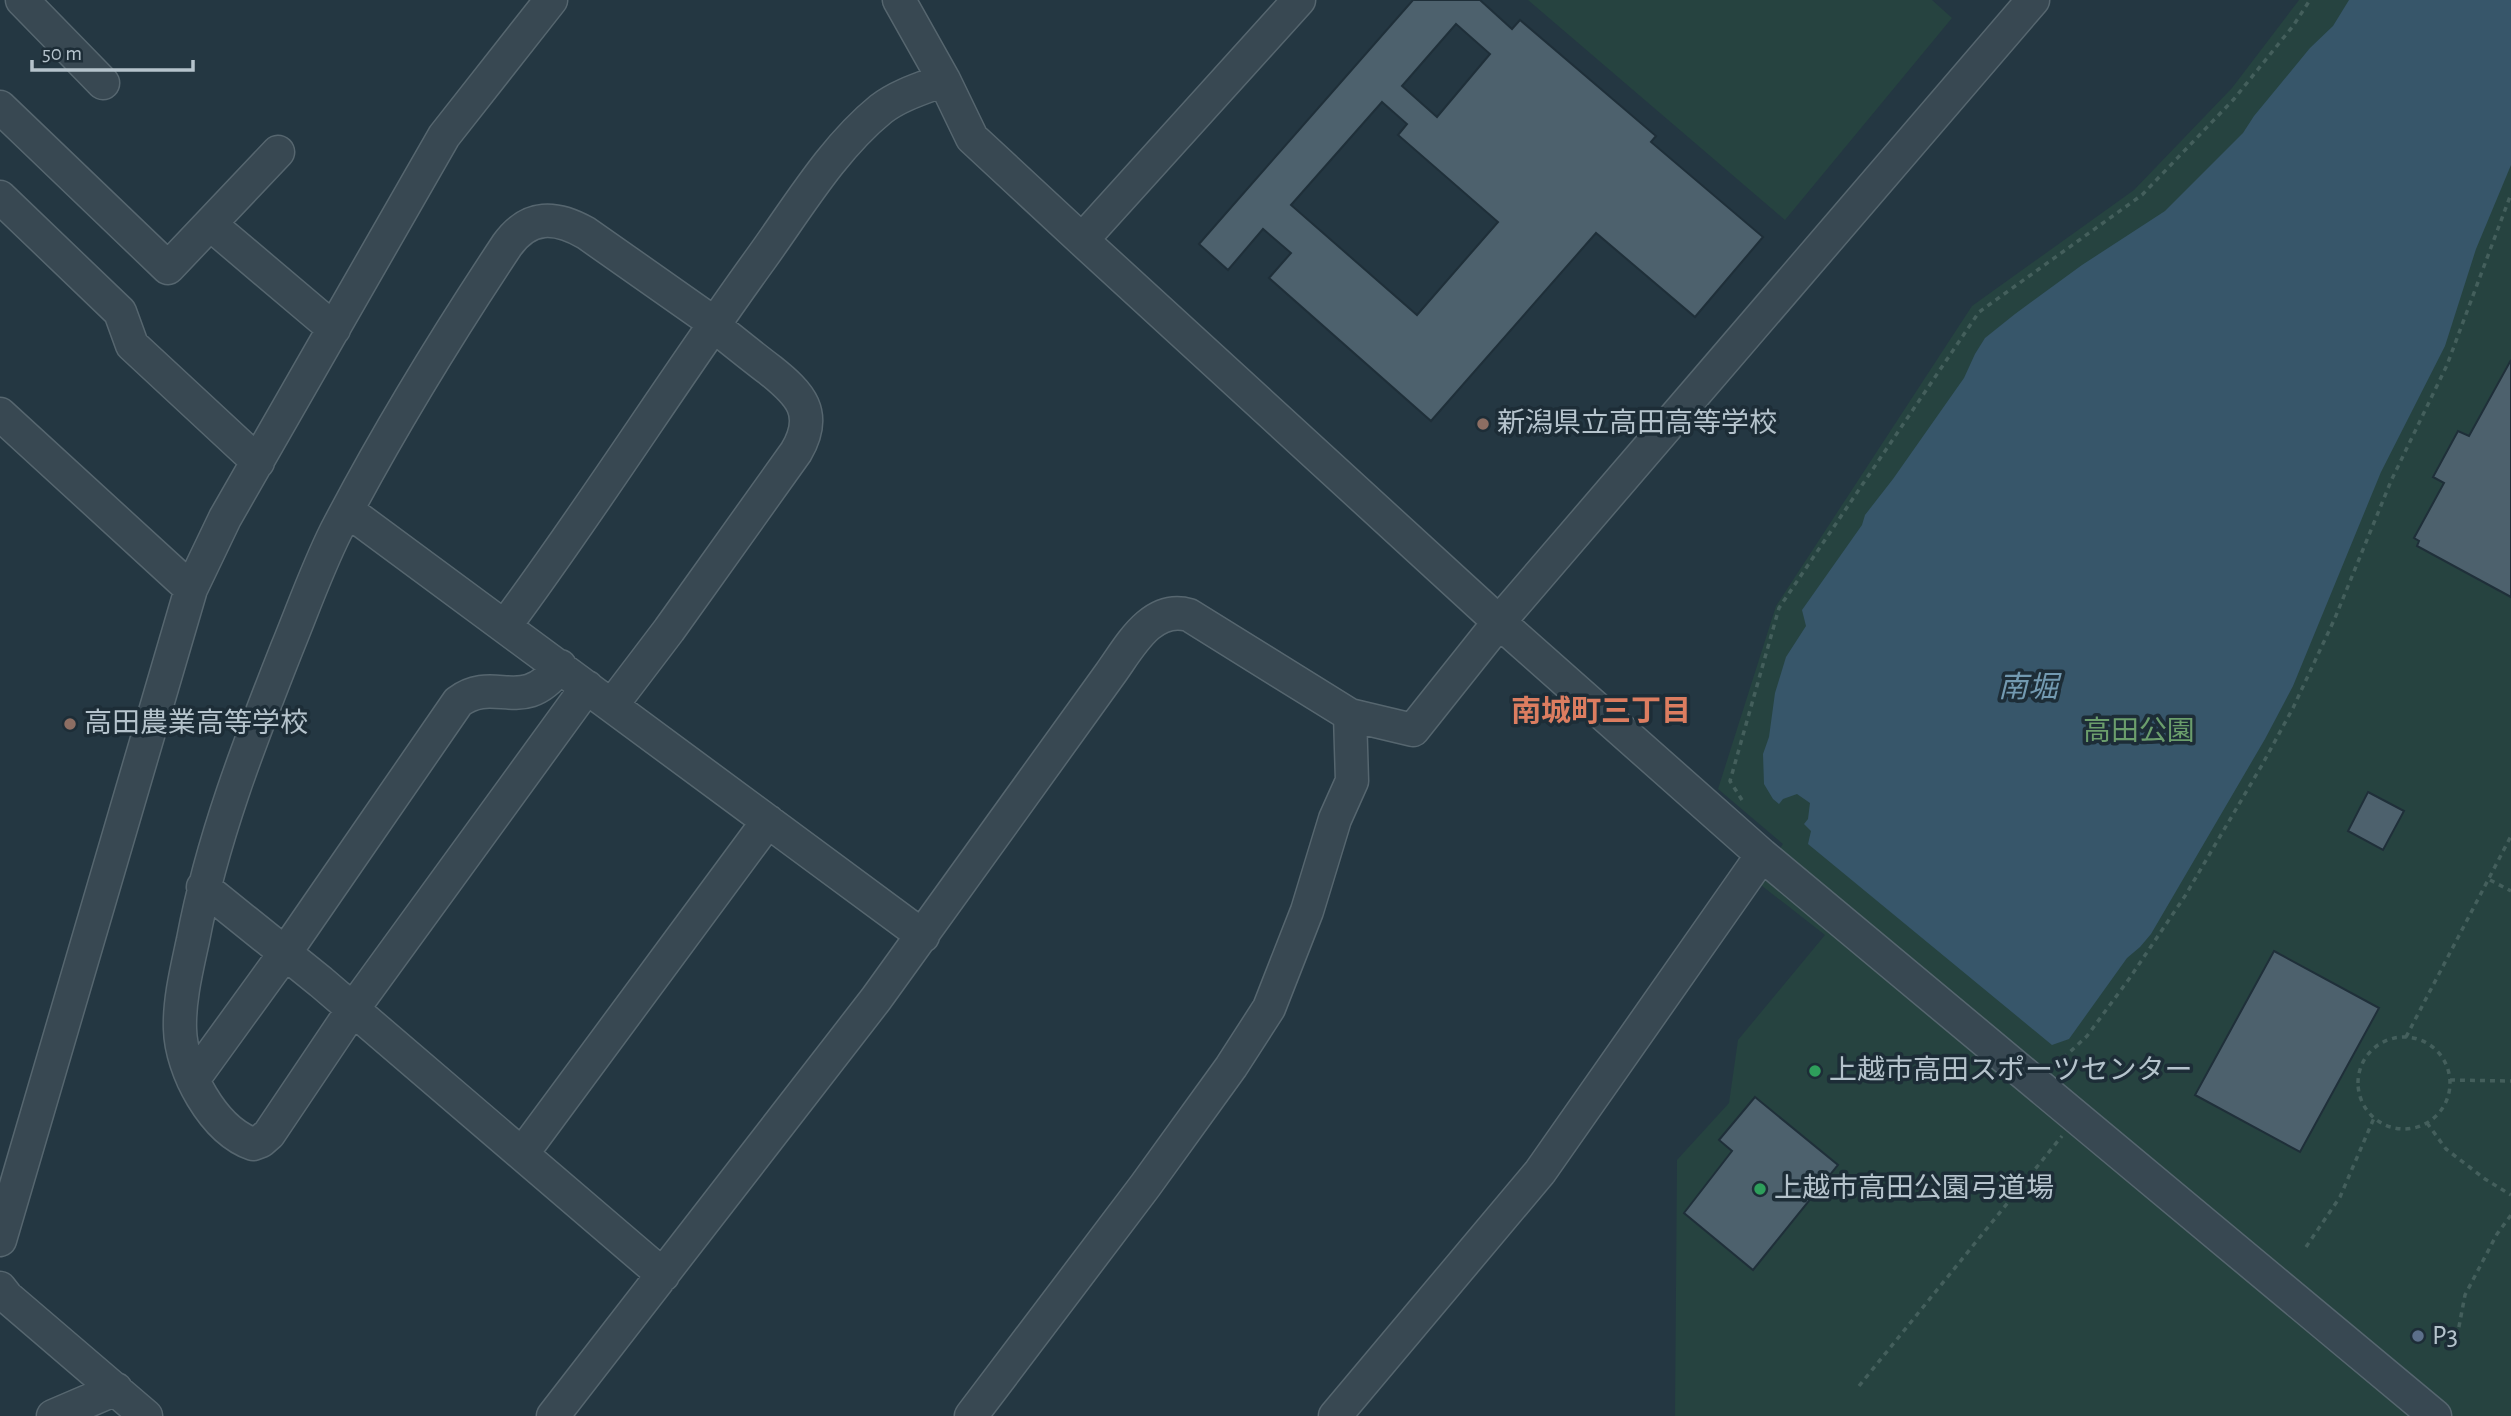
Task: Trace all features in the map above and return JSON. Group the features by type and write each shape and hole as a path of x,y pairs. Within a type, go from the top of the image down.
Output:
{"street":[{"path":"0,11 11,0"},
{"path":"22,0 103,83"},
{"path":"0,1240 7,1196 191,589 225,518 444,136 551,0"},
{"path":"899,0 944,80 972,138 1082,240 1499,622 1762,855 2435,1416"},
{"path":"1082,240 1299,0"},
{"path":"553,1416 923,936 1134,641 1162,615 1174,612 1189,615 1350,715 1413,730 1499,622 2033,0"},
{"path":"505,626 714,323 832,161 890,102 944,80"},
{"path":"0,107 168,268 278,152"},
{"path":"0,197 120,312 132,345 258,462"},
{"path":"542,221 569,223 714,323 794,390 804,405 806,432 796,452 677,619 600,696 353,1009 284,1114 269,1134 257,1144 246,1142 223,1124 193,1080 183,1049 180,1027 188,962 203,887 217,838 261,712 324,556 348,511 389,434 507,244 514,234 524,227 542,221"},
{"path":"210,224 334,329"},
{"path":"0,414 191,589"},
{"path":"348,511 923,936"},
{"path":"193,1080 285,953 458,702 480,692 529,692 542,686 559,666"},
{"path":"971,1416 1145,1186 1231,1067 1269,1008 1307,911 1335,819 1352,781 1350,715"},
{"path":"522,1154 768,821"},
{"path":"1335,1416 1540,1172 1762,855"},
{"path":"203,887 353,1009 663,1275"},
{"path":"0,1288 7,1297 146,1416"},
{"path":"52,1416 117,1389"}],"path":[{"path":"1745,805 1730,781 1779,608 1979,312 2142,195 2234,99 2293,26 2310,0"},
{"path":"2056,1065 2087,1036 2185,896 2293,708 2335,618 2391,481 2447,365 2511,194"},
{"path":"2406,1037 2511,836"},
{"path":"2490,880 2511,891"},
{"path":"2406,1037 2425,1041 2435,1048 2448,1068 2450,1080 2446,1103 2439,1113 2427,1123 2407,1129 2395,1128 2374,1118 2360,1098 2359,1074 2363,1063 2378,1045 2389,1039 2406,1037"},
{"path":"2450,1080 2511,1081"},
{"path":"2306,1247 2340,1197 2374,1118"},
{"path":"2427,1123 2446,1149 2511,1195"},
{"path":"1858,1386 2063,1134"},
{"path":"2457,1337 2466,1295 2497,1234 2511,1215"}],"green space":[{"path":"1528,0 1932,0 1952,18 1785,220"},
{"name":"高田公園","path":"2299,0 2511,0 2511,1416 1675,1416 1677,1160 1729,1103 1738,1040 1825,935 1757,882 1783,844 1718,789 1776,606 1972,306 2134,190 2232,88"}],"water":[{"name":"南堀","path":"2349,0 2511,0 2511,165 2476,249 2445,346 2381,472 2293,686 2151,934 2127,958 2069,1039 2052,1045 1808,844 1811,831 1804,824 1808,819 1810,803 1797,794 1783,799 1779,804 1764,784 1763,754 1769,737 1775,693 1786,657 1806,626 1802,610 1862,525 1865,515 1964,378 1985,338 2082,265 2165,211 2243,133 2310,48 2333,26"}],"building":[{"path":"1413,0 1480,0 1512,29 1520,20 1656,136 1651,142 1763,237 1695,317 1596,233 1431,421 1269,278 1291,253 1263,229 1228,270 1199,244","holes":["1456,24 1490,54 1437,117 1402,86","1382,102 1407,124 1398,135 1498,222 1417,315 1291,205"]},
{"path":"2511,360 2511,597 2417,546 2419,541 2414,538 2444,483 2433,477 2458,431 2469,436"},
{"path":"2368,792 2404,811 2383,850 2348,831"},
{"path":"2274,951 2379,1008 2300,1152 2195,1095"},
{"name":"上越市高田公園弓道場","path":"1755,1097 1838,1165 1753,1270 1684,1213 1732,1151 1719,1140"}],"place":[{"name":"新潟県立高田高等学校","path":"1483,424"},
{"name":"高田農業高等学校","path":"70,724"},
{"name":"上越市高田スポーツセンター","path":"1815,1071"},
{"name":"上越市高田公園弓道場","path":"1760,1189"},
{"name":"P3","path":"2418,1336"}],"district":[{"name":"南城町三丁目","path":"1601,712"}]}
